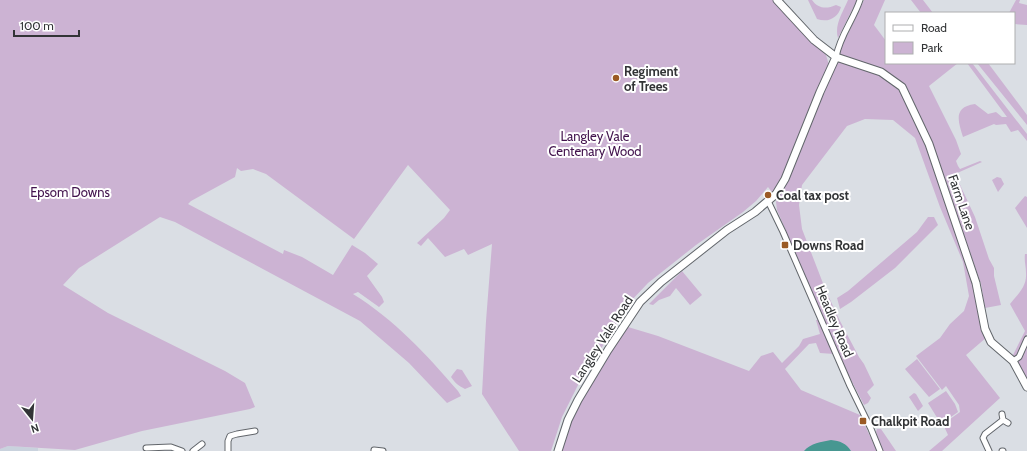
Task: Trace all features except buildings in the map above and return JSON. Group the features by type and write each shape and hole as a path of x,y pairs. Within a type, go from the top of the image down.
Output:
{"street":[{"path":"777,0 814,40 836,57"},
{"path":"768,201 776,194 785,179 820,92 836,57 841,38 853,17 860,0"},
{"name":"Farm Lane","path":"836,57 881,72 902,87 929,144 976,283 985,328 991,342 1013,361 1027,387"},
{"name":"Langley Vale Road","path":"558,451 568,420 581,394 640,302 671,274 768,201"},
{"name":"Headley Road","path":"768,201 880,451"},
{"path":"1013,361 1019,357 1027,339"},
{"path":"989,451 983,438 985,434 1004,419"},
{"path":"228,451 228,441 230,436 255,431"},
{"path":"193,451 202,444"},
{"path":"146,448 171,447 182,451"},
{"path":"374,450 383,451"}],"shaded area":[{"path":"831,440 842,443 851,451 804,451 820,442"},
{"path":"8,446 38,448 38,451 0,451 0,449"}],"green space":[{"name":"Langley Vale Centenary Wood","path":"0,0 774,0 826,55 829,65 782,179 772,192 768,187 756,201 743,212 696,245 648,283 631,301 578,385 562,417 551,451 519,451 482,394 492,244 468,255 464,249 445,257 428,238 421,246 417,243 444,218 450,210 408,165 354,239 266,174 253,169 241,171 237,168 235,177 188,204 283,254 284,250 302,257 333,275 352,245 365,253 378,264 367,276 384,302 379,307 358,292 353,294 383,315 409,338 446,377 461,396 447,403 409,363 360,321 175,222 160,217 79,268 63,285 108,313 225,371 245,383 255,407 142,431 75,450 8,446 0,449"},
{"path":"808,0 812,0 820,7 836,5 841,7 840,11 832,19 817,19"},
{"path":"848,0 857,0 838,38 838,23"},
{"path":"864,0 885,0 874,25 885,40 885,64 957,64 929,86 956,140 961,154 956,161 960,169 980,161 982,162 955,174 975,217 989,259 994,268 994,276 1001,305 985,308 981,284 932,143 905,86 839,55 841,45 847,36"},
{"path":"911,0 923,0 932,12 920,12"},
{"path":"1016,0 1020,0 1019,3 1027,5 1027,25 1015,24 1015,12 1010,12"},
{"path":"842,62 879,74 901,89 927,146 974,283 987,337 966,355 1000,398 942,451 929,451 948,435 943,424 960,412 959,405 946,386 942,390 916,356 940,338 950,324 964,311 969,296 963,262 940,207 915,138 893,120 865,119 847,126 802,185 799,205 802,229 826,291 874,385 867,392 871,398 868,403 864,405 845,368 777,210 776,202 784,188 835,63"},
{"path":"968,64 973,64 1027,134 1027,141 1018,130 1011,132 1006,124 994,124 963,137 959,116 963,108 975,104 988,114 996,112 1002,117 1007,117"},
{"path":"978,64 989,64 1027,115 1027,125"},
{"path":"997,177 1001,178 1004,184 998,192 992,180"},
{"path":"1025,196 1027,197 1027,228 1015,208"},
{"path":"928,217 934,217 938,225 895,268 840,309 837,298 848,291 917,232"},
{"path":"1025,254 1027,254 1027,333 1017,356 1012,357 1025,331 1010,304 1021,290 1025,282"},
{"path":"682,271 702,295 690,305 676,288 670,296 659,300 653,305 649,304"},
{"path":"816,320 820,320 834,354 820,353 816,343 809,344 785,369 801,390 860,415 877,451 560,451 575,409 589,385 628,327 658,336 749,371 761,356 773,352 782,363 799,346 803,339 820,334"},
{"path":"1027,347 1027,383 1019,365 1019,361"},
{"path":"917,359 940,389 929,397 905,369"},
{"path":"457,369 462,370 472,386 465,389 454,381 451,377"},
{"path":"946,391 955,404 958,412 941,424 928,403"},
{"path":"914,393 923,406 918,411 909,397"},
{"path":"877,429 881,429 896,451 882,451 876,432"}],"place":[{"name":"Regiment of Trees","path":"616,78"},
{"name":"Coal tax post","path":"768,195"},
{"name":"Downs Road","path":"785,245"},
{"name":"Chalkpit Road","path":"863,421"}],"park label":[{"name":"Epsom Downs","path":"70,192"}]}
